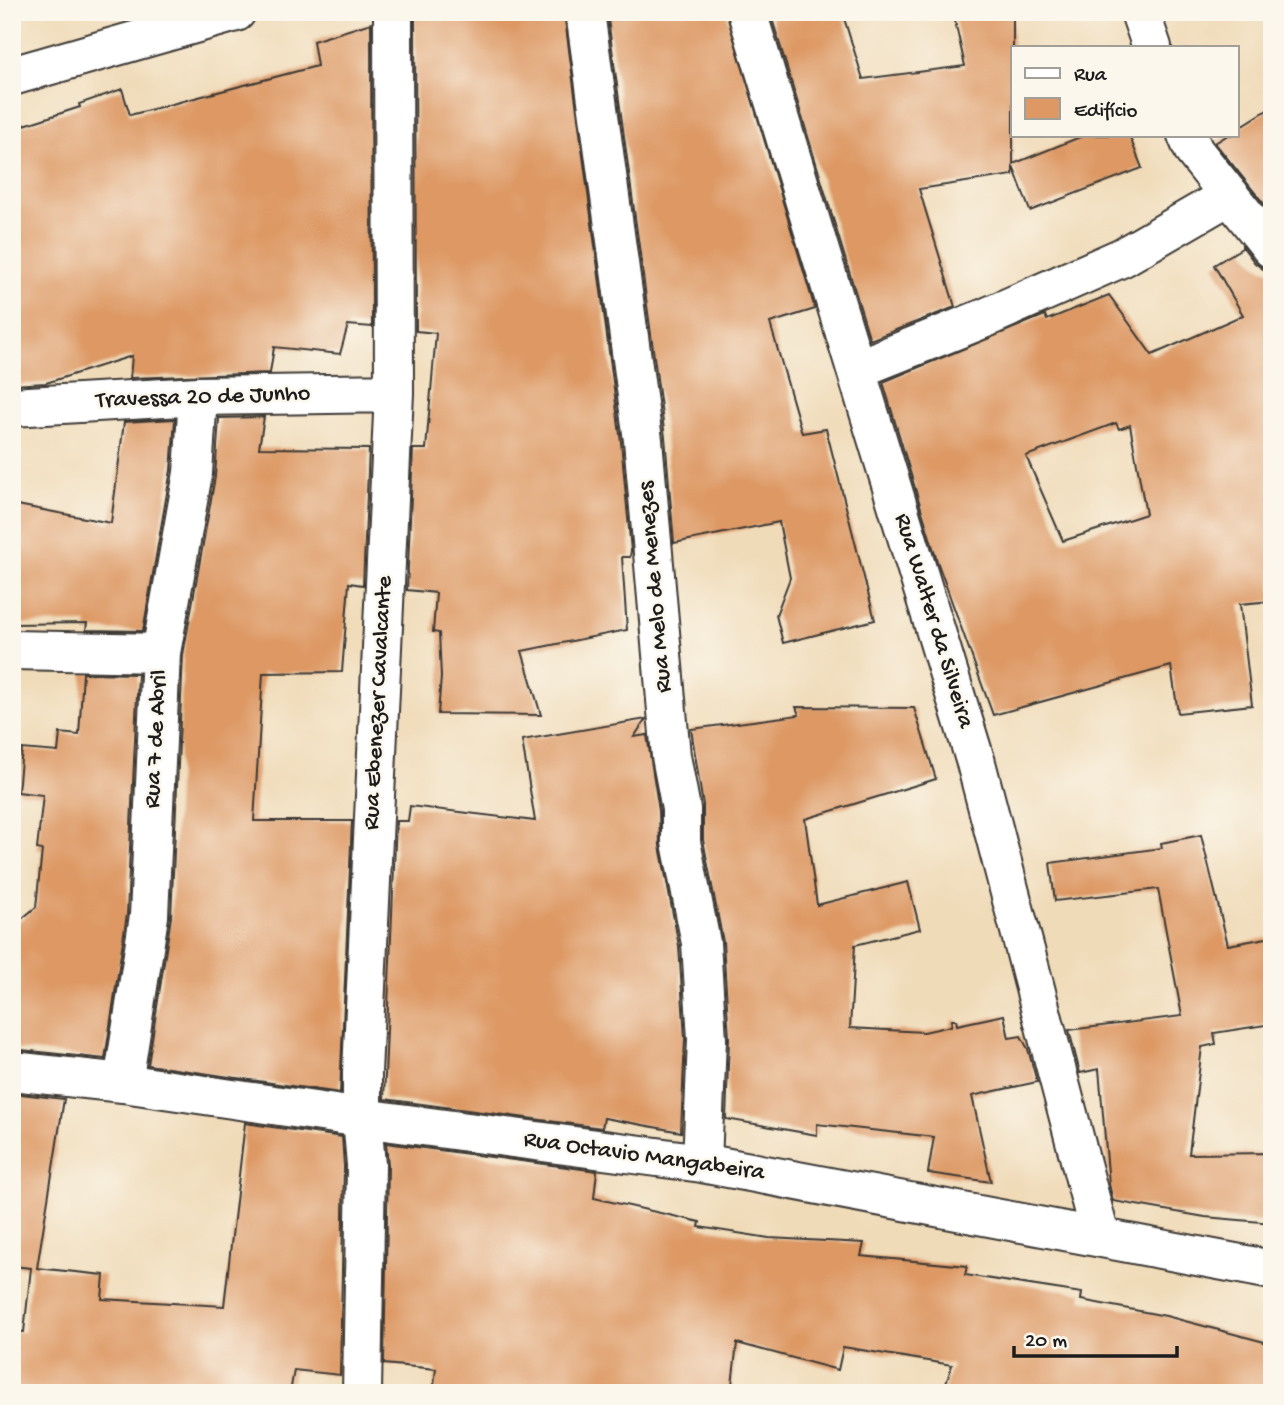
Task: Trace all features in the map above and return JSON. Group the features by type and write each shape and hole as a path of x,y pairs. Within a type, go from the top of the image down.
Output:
{"street":[{"path":"12,76 236,12"},
{"name":"Rua Ebenezer Cavalcante","path":"362,1393 366,1165 362,1072 394,393 393,12"},
{"name":"Rua Melo de Menezes","path":"585,12 643,440 671,756 681,809 681,842 701,943 708,1039 702,1163"},
{"name":"Rua Walter da Silveira","path":"747,12 976,763 1100,1236"},
{"path":"1140,12 1152,46"},
{"path":"1188,136 1195,151 1272,248"},
{"path":"857,369 985,318 1123,257 1230,195"},
{"name":"Travessa 20 de Junho","path":"12,407 198,396 394,393"},
{"name":"Rua 7 de Abril","path":"123,1083 149,916 160,653 193,473 198,396"},
{"path":"12,650 160,653"},
{"name":"Rua Octavio Mangabeira","path":"12,1071 123,1083 702,1163 1272,1270"}],"building":[{"path":"415,12 564,12 621,442 631,551 630,557 622,557 627,630 522,651 541,715 438,714 441,677 439,633 433,632 436,593 407,590 413,449 426,449 436,333 416,331"},
{"path":"607,12 726,12 815,309 770,323 802,433 826,429 875,620 783,643 776,615 790,578 779,522 674,543 665,437"},
{"path":"770,12 842,12 863,79 965,66 953,12 1013,12 1013,164 1083,136 1129,136 1142,168 1030,211 1013,166 1013,175 919,189 955,307 870,340"},
{"path":"371,23 372,327 348,325 340,354 274,347 270,373 130,378 132,356 46,383 12,385 12,129 80,107 79,104 122,89 130,115 317,66 313,41"},
{"path":"1272,107 1272,214 1215,143 1226,136 1238,136 1238,128"},
{"path":"1242,248 1263,269 1272,270 1272,601 1240,604 1252,705 1178,713 1171,666 993,715 937,561 883,382 1045,315 1047,320 1109,295 1152,355 1243,315 1214,265","holes":["1116,423 1119,429 1130,425 1146,514 1063,541 1026,456"]},
{"path":"264,417 259,448 369,449 363,585 349,583 342,672 263,673 254,821 352,821 340,1093 148,1065 171,917 183,655 215,477 219,418"},
{"path":"175,419 171,470 143,631 86,630 87,623 12,624 12,504 111,523 124,422"},
{"path":"83,673 138,674 127,914 105,1059 12,1049 12,927 36,907 42,850 37,849 43,795 18,792 22,749 58,752 60,733 79,735"},
{"path":"796,707 914,708 936,779 805,819 817,905 908,882 920,929 855,945 850,1028 924,1032 951,1026 952,1020 956,1020 957,1025 1004,1015 1009,1038 1021,1036 1028,1049 1037,1082 972,1096 991,1182 928,1173 934,1137 817,1124 817,1135 726,1119 729,1038 723,942 703,840 703,805 691,729 799,715"},
{"path":"646,719 634,737 647,735 659,811 660,846 679,946 685,1039 681,1132 604,1118 602,1128 384,1099 396,821 408,821 410,806 535,821 522,740"},
{"path":"1201,835 1228,945 1272,937 1272,1024 1214,1033 1216,1044 1202,1047 1189,1154 1272,1153 1272,1223 1205,1217 1113,1201 1109,1184 1099,1069 1080,1073 1069,1030 1182,1016 1158,889 1055,901 1050,863 1162,848 1161,843"},
{"path":"12,1093 64,1099 37,1268 104,1275 102,1299 224,1306 245,1123 342,1137 344,1166 340,1375 294,1370 290,1393 12,1393 12,1331 24,1332 31,1268 12,1266"},
{"path":"386,1143 597,1171 594,1198 700,1222 699,1227 769,1238 864,1243 861,1256 967,1266 965,1275 1082,1293 1081,1300 1166,1316 1272,1344 1272,1393 943,1393 952,1365 843,1347 838,1370 737,1343 731,1393 433,1393 436,1369 384,1364 388,1165"}]}
